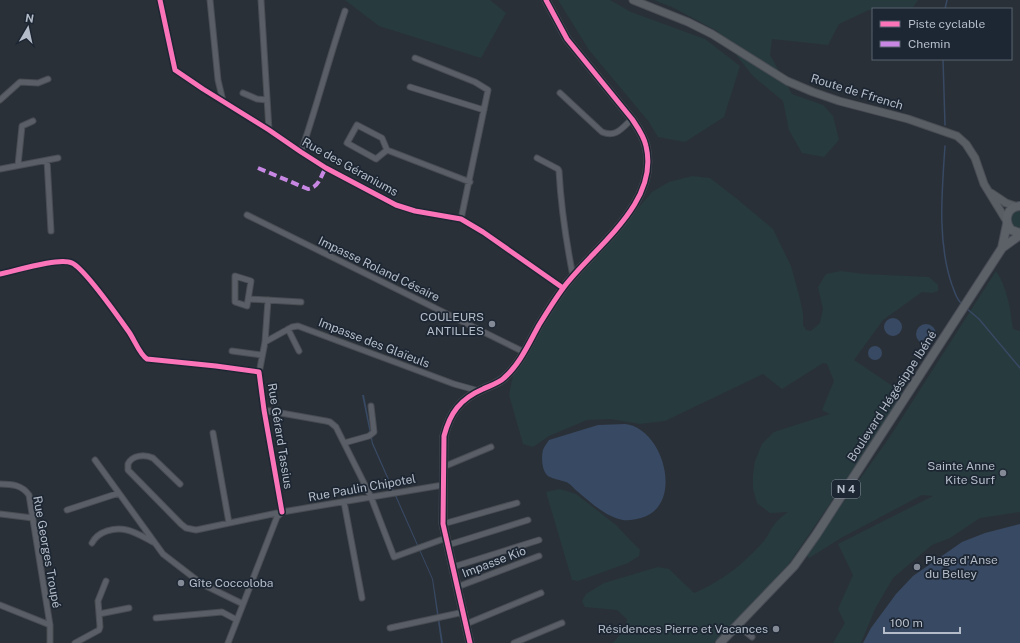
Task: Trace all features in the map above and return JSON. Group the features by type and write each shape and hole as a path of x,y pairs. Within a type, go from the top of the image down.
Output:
{"main road":[{"path":"1018,206 1008,212 1006,222 1011,230 1020,234"},
{"name":"Boulevard Hégésippe Ibéné","path":"1002,248 1006,222"},
{"name":"Boulevard Hégésippe Ibéné","path":"720,643 794,566 816,535 1002,248 1020,234"}],"street":[{"name":"Rue des Géraniums","path":"160,0 175,70 326,168 396,205 414,211 461,219 483,232 563,288"},
{"path":"210,0 218,80 223,101"},
{"path":"261,0 269,130"},
{"path":"470,643 443,524 442,436 451,415 461,404 479,391 503,379 524,352 563,288 609,237 638,200 646,180 649,161 646,145 641,132 567,39 546,0"},
{"name":"Route de Ffrench","path":"633,0 688,22 712,34 787,81 812,92 839,101 908,119 957,136 966,144 975,158 984,184 1006,222"},
{"path":"301,152 345,11"},
{"path":"415,58 474,82 488,90 470,182 461,219"},
{"path":"0,100 20,82 38,83 48,79"},
{"path":"410,87 484,110"},
{"path":"243,93 257,99 267,100"},
{"path":"560,93 602,132 608,135 617,133 632,119"},
{"path":"18,165 22,126 33,121"},
{"path":"387,150 376,159 347,143 357,125 382,138 387,150 470,182"},
{"path":"0,169 58,158"},
{"path":"537,158 558,169 559,171 564,228 573,276"},
{"path":"46,160 51,231"},
{"path":"988,191 1006,203 1018,206"},
{"name":"Impasse Roland Césaire","path":"247,214 524,352"},
{"name":"Rue Gérard Tassius","path":"0,274 56,262 72,263 80,269 95,287 133,337 144,357 147,359 260,372 264,410 282,512"},
{"path":"236,276 251,281 248,299 247,306 235,302 236,276"},
{"path":"248,299 301,302"},
{"path":"260,368 265,342 268,300"},
{"name":"Impasse des Glaïeuls","path":"288,329 298,326 454,384 479,391"},
{"path":"265,342 288,329 299,351"},
{"path":"232,351 262,355"},
{"path":"344,443 369,436 374,432 371,406"},
{"path":"264,410 330,422 336,426 371,497 394,557 446,538"},
{"path":"213,433 229,523"},
{"path":"443,468 491,446"},
{"name":"Rue Paulin Chipotel","path":"180,484 153,458 139,456 133,458 128,464 128,470 186,528 196,530 282,512 443,484"},
{"path":"95,460 102,472 163,554 202,584 243,604"},
{"name":"Rue Georges Troupé","path":"0,484 16,486 26,491 29,495 50,625 50,643"},
{"path":"67,510 119,493"},
{"path":"344,502 362,598"},
{"path":"443,524 517,503"},
{"path":"228,643 277,517 282,512"},
{"path":"0,514 33,518"},
{"path":"448,545 528,520"},
{"path":"92,544 96,536 111,530 128,530 154,542"},
{"path":"453,567 539,540"},
{"name":"Impasse Kio","path":"457,588 539,556"},
{"path":"75,643 99,630 99,598 106,581"},
{"path":"466,624 541,593"},
{"path":"0,605 50,625"},
{"path":"99,614 129,608"},
{"path":"156,618 222,612 237,620"},
{"path":"390,628 464,612"},
{"path":"514,643 562,623"},
{"path":"737,625 752,637"}],"green space":[{"path":"345,0 490,0 506,13 481,58 379,26"},
{"path":"558,0 610,0 631,12 705,39 740,66 724,117 685,142 658,137 649,122 589,50"},
{"path":"654,0 918,0 913,8 872,8 872,10 839,24 828,45 772,39 770,55 792,94 823,105 833,116 839,140 824,157 802,153 789,130 783,101 753,76 717,31 674,8"},
{"path":"692,176 710,178 773,229 791,266 800,299 803,314 803,325 806,330 811,331 820,323 823,309 818,287 826,274 841,271 864,274 929,277 938,285 938,291 932,293 922,292 883,320 854,360 903,393 888,419 788,565 714,643 613,643 626,627 627,619 617,610 585,607 582,601 586,594 604,583 658,567 669,569 694,593 723,578 757,549 775,523 788,512 770,513 757,503 753,489 753,475 755,461 762,444 774,432 830,414 822,410 834,381 827,364 823,363 782,389 763,374 665,421 640,424 611,419 587,420 549,436 533,447 523,444 509,395 513,375 562,296 652,192 669,182"},
{"path":"1020,208 1020,230 1012,227 1010,217 1012,213"},
{"path":"996,271 1006,292 1013,329 1020,331 1020,512 980,518 950,538 932,545 893,578 875,609 861,643 833,643 845,623 838,609 853,575 838,544 933,496 922,495 841,538 809,558 806,555 889,438"},
{"path":"560,489 576,494 616,525 640,550 639,556 628,563 578,581 572,580 546,492"}],"water":[{"path":"889,318 897,318 902,323 900,334 897,336 889,336 884,331 884,323"},
{"path":"926,324 933,327 936,334 933,341 926,344 919,341 916,334 919,327"},
{"path":"872,346 878,346 882,350 882,356 878,360 872,360 868,356 868,350"},
{"path":"362,395 364,395 373,443 433,579 443,643 441,643 432,579 372,444"},
{"path":"625,424 639,429 650,439 659,452 664,468 666,484 663,499 655,511 641,518 628,520 610,516 587,500 569,483 548,476 544,471 542,460 543,450 549,440 598,425"},
{"path":"1020,524 1020,643 863,643 871,628 896,594 913,576 962,542 985,533"}],"waterway":[{"path":"945,8 947,0"},
{"path":"943,60 945,125"},
{"path":"945,146 942,234 947,269 957,298 962,304"},
{"path":"966,308 979,319 1020,368"}],"marked path":[{"path":"258,168 308,189 317,184 326,168"}],"cycle path":[{"path":"160,0 175,70 326,168 396,205 415,211 461,219 483,232 563,288"},
{"path":"470,643 443,524 444,436 446,428 449,420 462,402 475,393 502,380 515,366 545,315 564,287 622,223 634,205 643,186 648,167 646,146 639,129 567,39 546,0"},
{"path":"0,274 47,263 72,263 85,274 102,294 129,332 144,357 147,359 259,372 264,410 282,512"}],"place":[{"name":"COULEURS ANTILLES","path":"492,324"},
{"name":"Sainte Anne Kite Surf","path":"1003,473"},
{"name":"Plage d'Anse du Belley","path":"917,567"},
{"name":"Gîte Coccoloba","path":"181,583"},
{"name":"Résidences Pierre et Vacances","path":"776,629"}]}
